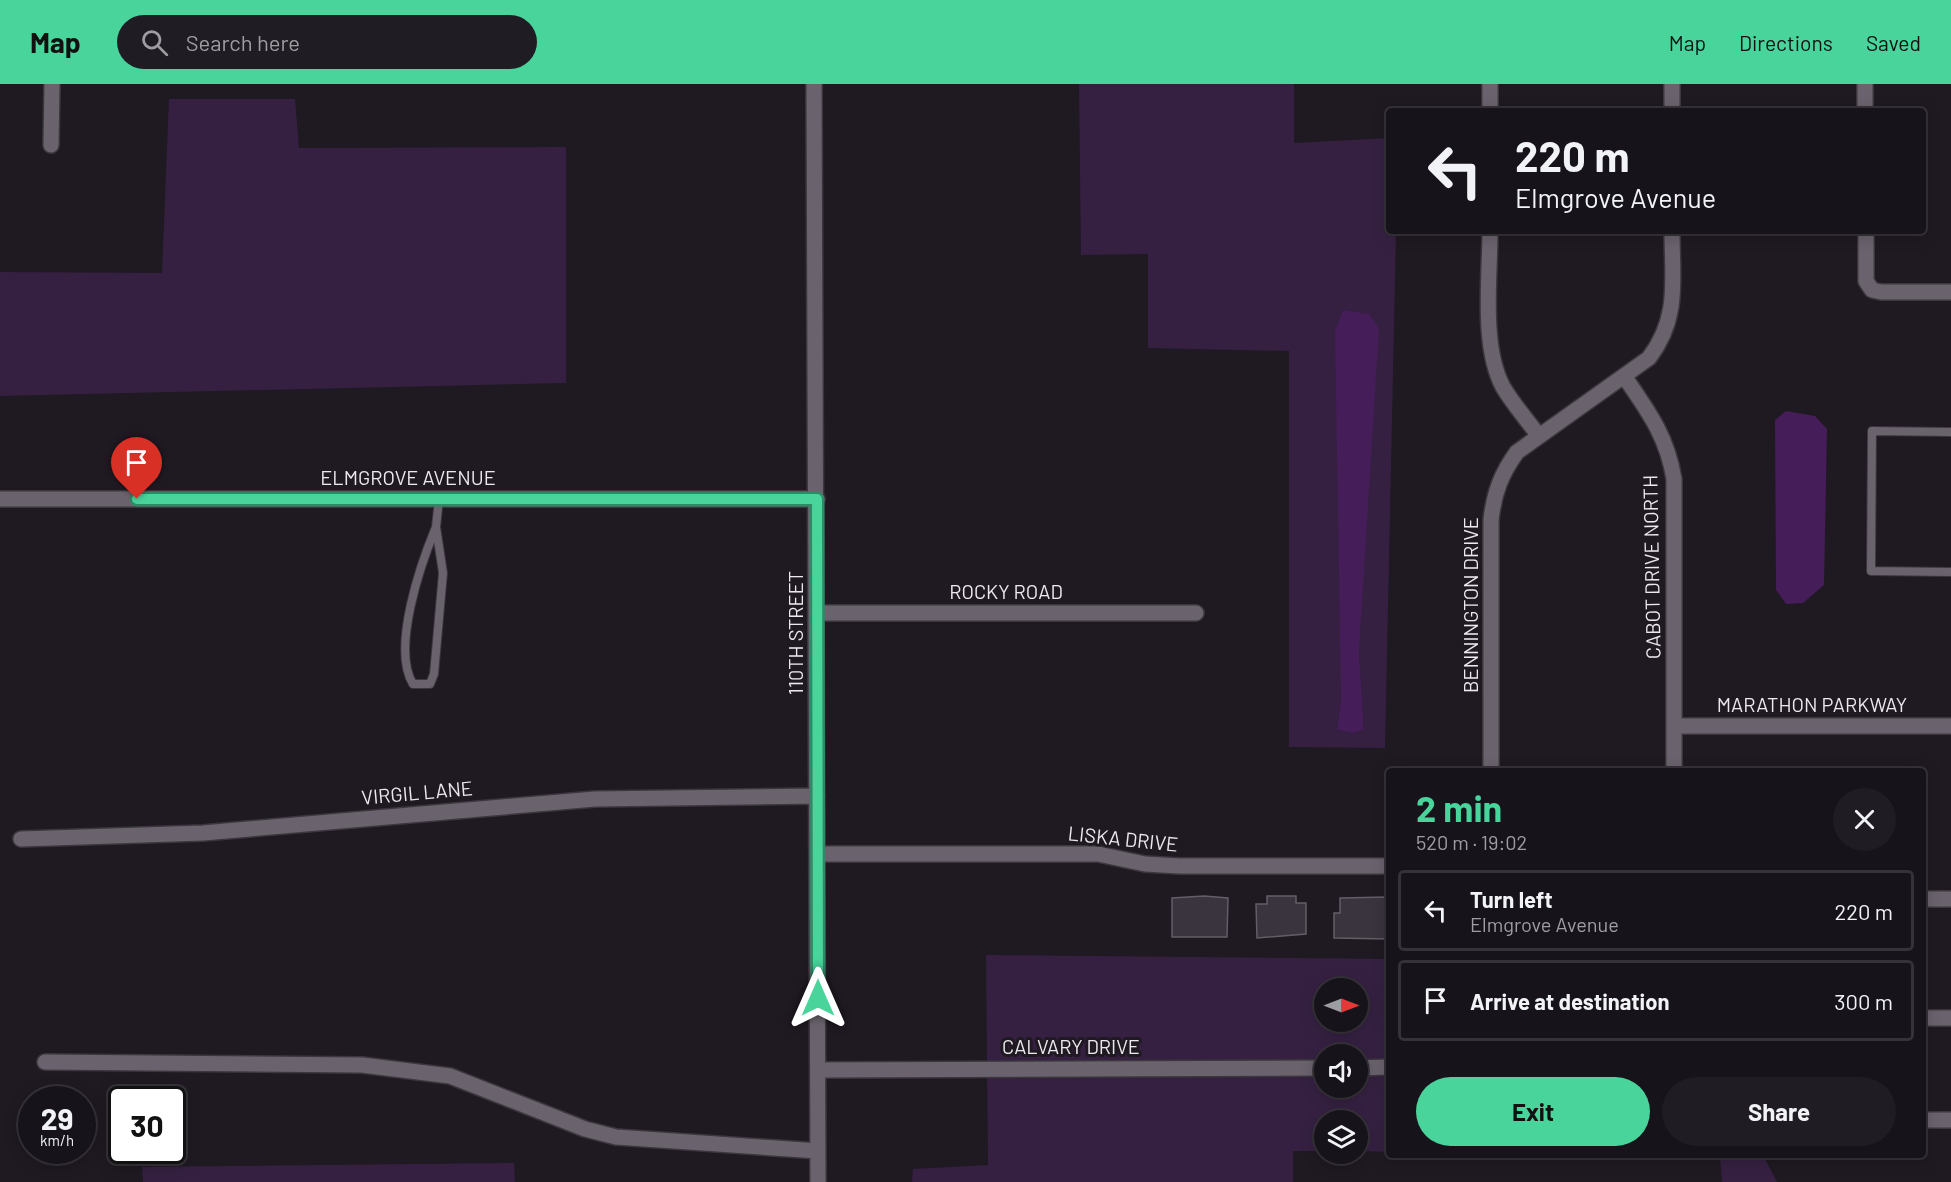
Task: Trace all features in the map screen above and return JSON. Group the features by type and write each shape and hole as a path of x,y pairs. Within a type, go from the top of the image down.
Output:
{"street":[{"path":"51,145 52,84"},
{"name":"110TH STREET","path":"814,84 818,1182"},
{"path":"1490,84 1490,108"},
{"path":"1672,84 1672,108"},
{"path":"1865,84 1865,108"},
{"path":"1490,234 1490,341 1495,364 1503,387 1539,436"},
{"name":"BENNINGTON DRIVE","path":"1491,768 1491,520 1494,493 1504,470 1517,452 1649,358 1661,342 1670,323 1672,234"},
{"path":"1866,234 1866,281 1872,290 1951,292"},
{"name":"CABOT DRIVE NORTH","path":"1624,376 1661,430 1670,455 1674,479 1674,768"},
{"name":"ELMGROVE AVENUE","path":"0,499 817,499"},
{"name":"ROCKY ROAD","path":"817,613 1196,613"},
{"name":"MARATHON PARKWAY","path":"1674,726 1951,726"},
{"name":"VIRGIL LANE","path":"21,839 203,833 606,798 817,796"},
{"name":"LISKA DRIVE","path":"818,854 1098,854 1145,864 1179,867 1386,866"},
{"path":"1926,899 1951,899"},
{"path":"1926,1018 1951,1018"},
{"path":"45,1062 362,1065 450,1076 585,1129 616,1137 818,1151"},
{"path":"1368,1068 1386,1067"},
{"name":"CALVARY DRIVE","path":"818,1070 1314,1068"},
{"path":"1926,1120 1951,1120"}],"lane":[{"path":"1951,432 1872,431 1871,571 1951,572"},
{"path":"436,527 423,557 408,621 407,674 413,684 430,684 434,674 443,573 436,527 439,500"}],"shaded area":[{"path":"1079,84 1294,84 1294,143 1386,138 1386,234 1396,234 1385,748 1289,747 1289,351 1148,348 1148,254 1081,255","holes":["1359,650 1364,730 1353,733 1337,730 1341,699"]},
{"path":"169,99 295,99 299,148 566,147 566,383 0,396 0,272 162,273"},
{"path":"1343,310 1369,314 1379,329 1359,650 1364,730 1353,733 1337,730 1341,699 1335,332"},
{"path":"1786,411 1815,416 1827,429 1824,585 1803,603 1786,604 1776,590 1775,420"},
{"path":"986,955 1386,959 1386,1152 1368,1151 1368,1110 1314,1110 1314,1151 1293,1151 1293,1182 912,1182 913,1169 988,1165"},
{"path":"1720,1158 1765,1158 1777,1182 1722,1182"},
{"path":"514,1163 515,1182 143,1182 142,1167"}],"building":[{"path":"1204,896 1228,898 1227,937 1172,937 1172,898"},
{"path":"1267,896 1296,896 1296,903 1306,903 1306,934 1257,938 1256,904 1267,904"},
{"path":"1386,897 1386,939 1334,938 1334,913 1340,913 1340,898"}],"route":[{"path":"137,499 817,499 818,998"}]}
